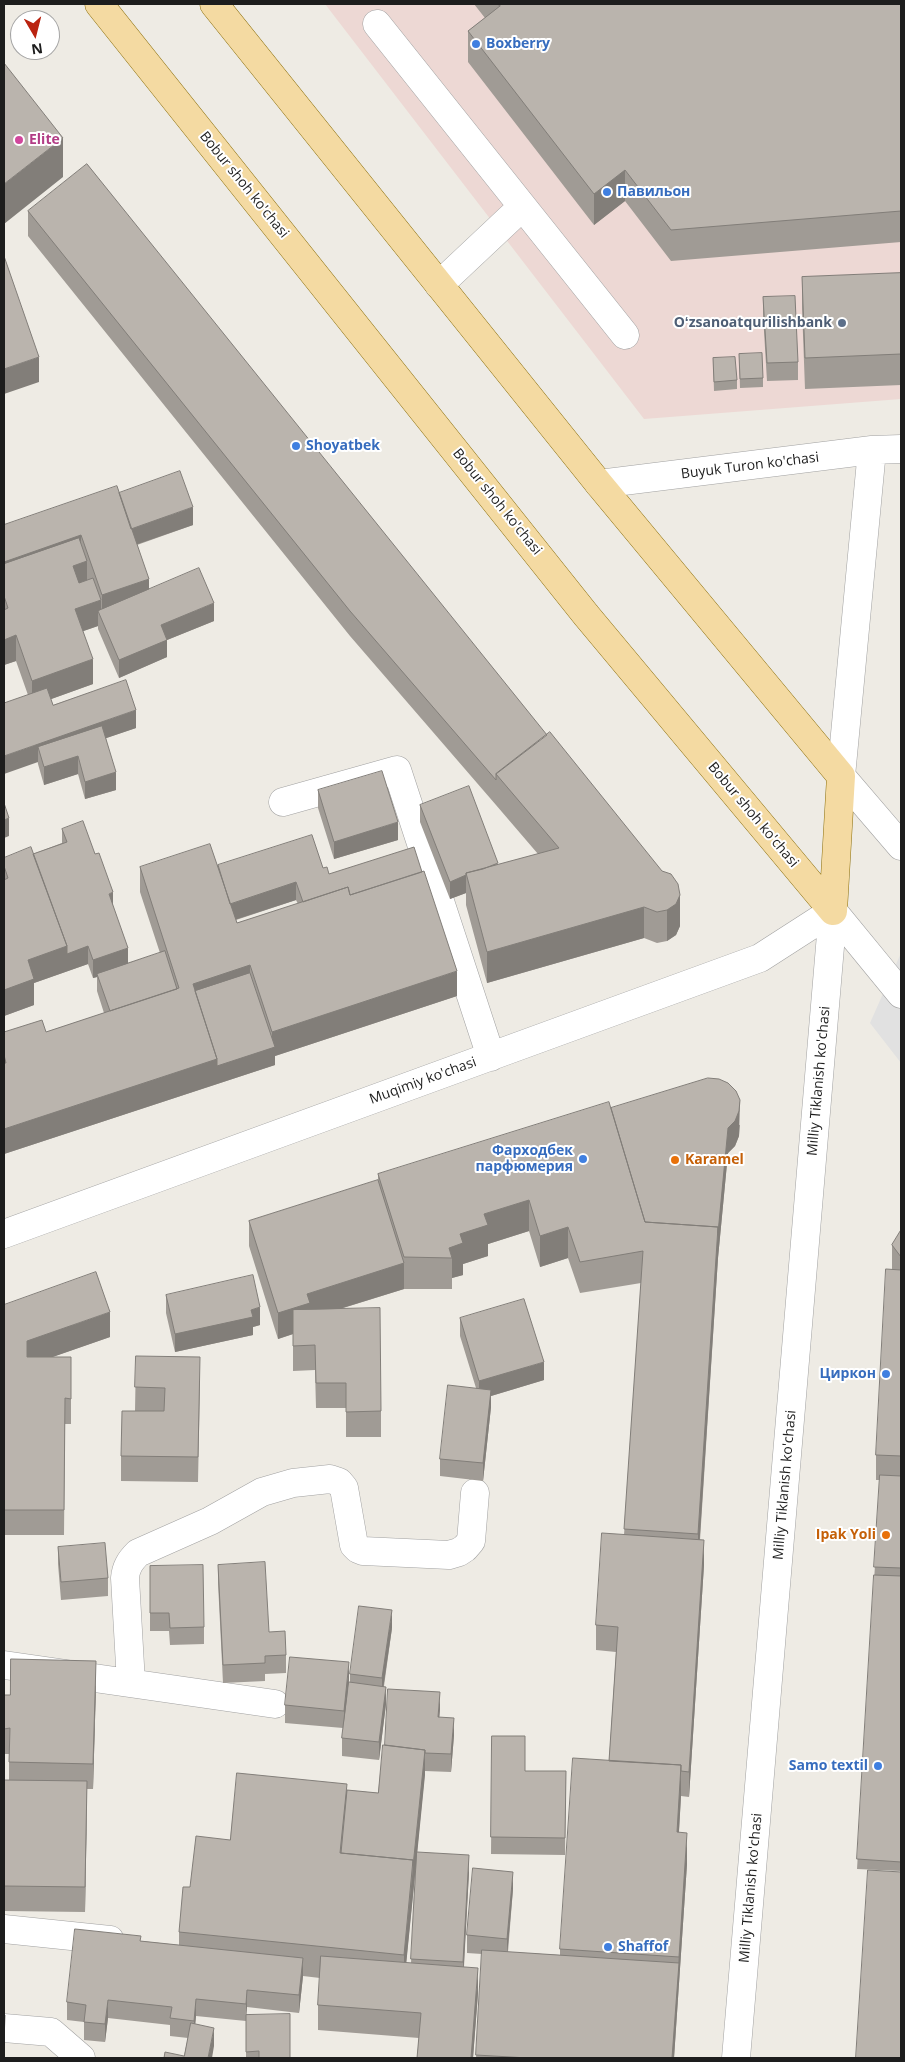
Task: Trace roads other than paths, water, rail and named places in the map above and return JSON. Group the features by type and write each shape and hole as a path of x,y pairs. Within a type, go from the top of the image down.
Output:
{"main road":[{"name":"Bobur shoh ko'chasi","path":"100,4 586,615 833,911"},
{"path":"214,4 599,484 841,776 833,911"}],"street":[{"path":"377,24 625,335"},
{"path":"439,285 522,207"},
{"name":"Buyuk Turon ko'chasi","path":"599,484 901,448"},
{"path":"872,450 841,776 901,846"},
{"path":"283,802 397,770 491,1056"},
{"name":"Bobur shoh ko'chasi","path":"833,911 901,994"},
{"name":"Muqimiy ko'chasi","path":"4,1234 760,958 833,911"},
{"name":"Milliy Tiklanish ko'chasi","path":"736,2058 833,911"},
{"path":"131,1683 125,1578 126,1569 130,1561 138,1553 210,1521 262,1492 293,1483 330,1479 339,1482 344,1488 354,1545 358,1549 449,1555 465,1548 471,1541 475,1493"},
{"path":"4,1665 275,1704"},
{"path":"4,1930 138,1943"},
{"path":"4,2028 51,2032 81,2058"}],"place":[{"name":"Boxberry","path":"476,44"},
{"name":"Elite","path":"19,140"},
{"name":"Павильон","path":"607,192"},
{"name":"Oʻzsanoatqurilishbank","path":"842,323"},
{"name":"Shoyatbek","path":"296,446"},
{"name":"Фарходбек парфюмерия","path":"583,1159"},
{"name":"Karamel","path":"675,1160"},
{"name":"Циркон","path":"886,1374"},
{"name":"Ipak Yoli","path":"886,1535"},
{"name":"Samo textil","path":"878,1766"},
{"name":"Shaffof","path":"608,1947"}]}
